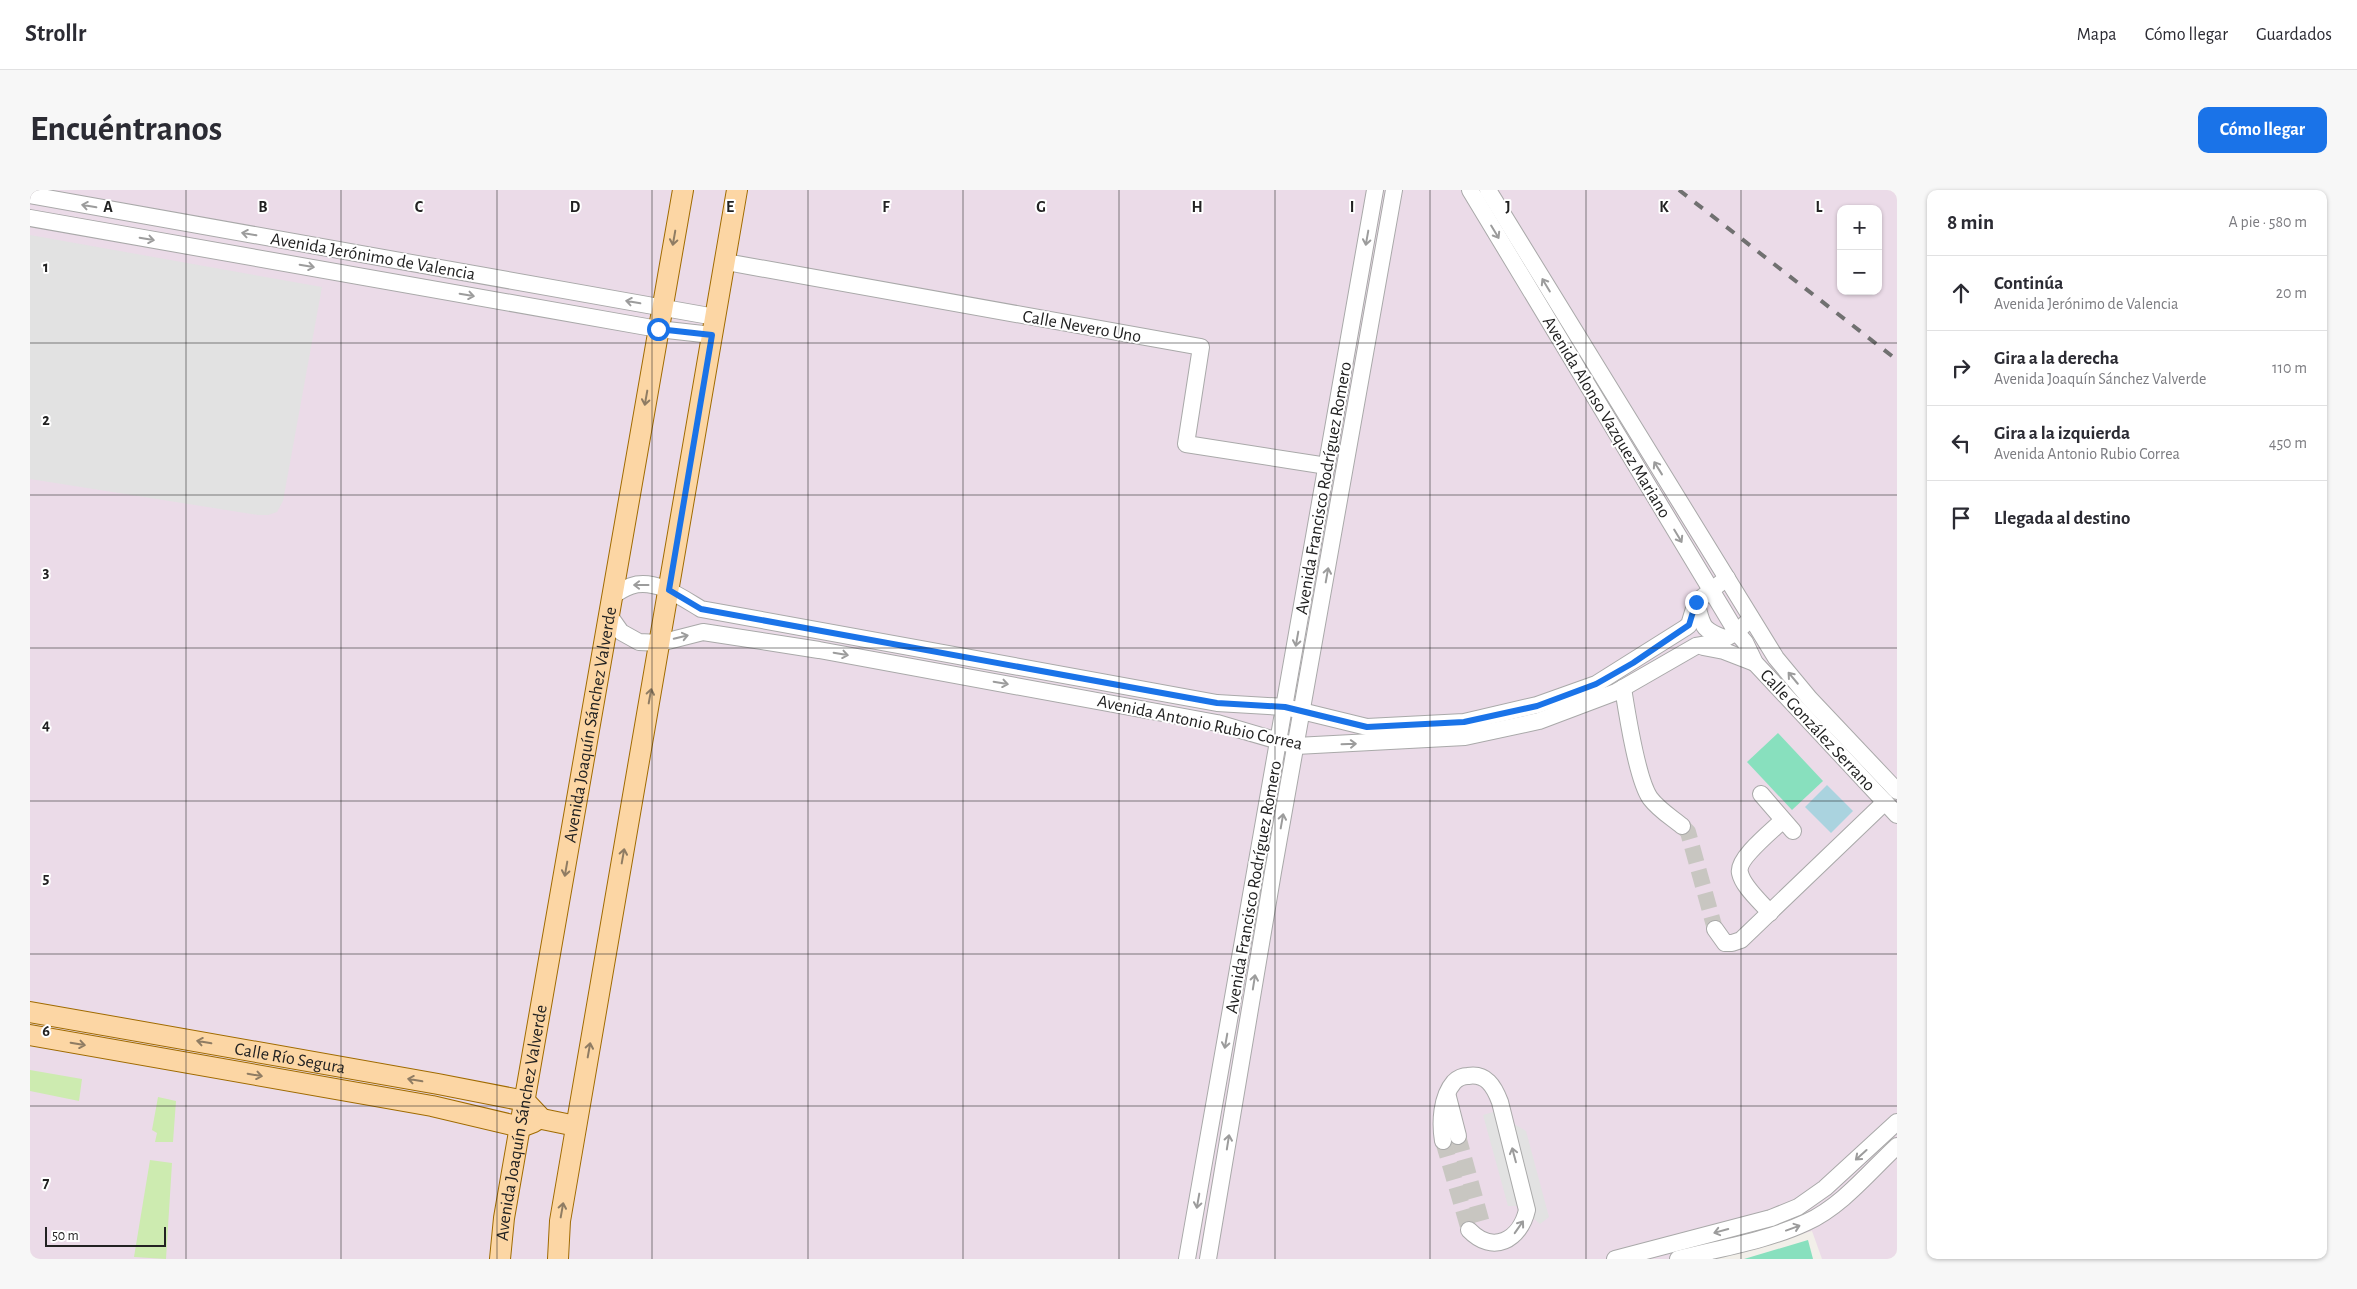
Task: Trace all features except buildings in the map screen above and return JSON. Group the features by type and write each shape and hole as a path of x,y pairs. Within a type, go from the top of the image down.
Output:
{"main road":[{"name":"Avenida Joaquín Sánchez Valverde","path":"500,1259 504,1218 683,190"},
{"path":"558,1259 560,1221 738,190"},
{"name":"Calle Río Segura","path":"30,1012 438,1084 523,1115"},
{"name":"Calle Río Segura","path":"30,1035 432,1106 523,1115"},
{"path":"158,1058 162,1035"},
{"path":"438,1084 507,1089 514,1086 530,1069"},
{"path":"523,1115 576,1126"}],"street":[{"name":"Avenida Francisco Rodríguez Romero","path":"1187,1259 1375,190"},
{"path":"1393,196 1407,190"},
{"name":"Avenida Alonso Vazquez Mariano","path":"1470,190 1711,590 1735,638"},
{"name":"Avenida Alonso Vazquez Mariano","path":"1488,190 1740,599"},
{"name":"Avenida Jerónimo de Valencia","path":"30,196 662,307 714,326"},
{"name":"Avenida Francisco Rodríguez Romero","path":"1208,1259 1302,710 1393,196"},
{"name":"Avenida Jerónimo de Valencia","path":"30,218 658,329 714,326"},
{"name":"Calle Nevero Uno","path":"726,262 1201,347 1186,444 1327,466"},
{"path":"1727,578 1696,602 1689,625 1685,628 1696,646 1724,650 1755,663"},
{"name":"Avenida Antonio Rubio Correa","path":"613,595 632,585 650,585 669,590 701,609 1217,703 1285,707 1367,727 1465,736 1539,721 1620,690 1696,646 1735,638"},
{"name":"Calle González Serrano","path":"1740,599 1776,658 1891,796 1897,815"},
{"path":"1696,602 1703,625 1708,632 1735,638 1751,618"},
{"name":"Avenida Antonio Rubio Correa","path":"609,615 621,632 640,642 660,642 703,632 819,650 1217,723 1296,746 1421,732 1537,706 1596,684 1685,628"},
{"name":"Calle González Serrano","path":"1735,638 1755,663 1891,796"},
{"path":"1610,676 1620,690 1644,784 1654,803 1682,826"},
{"path":"1254,733 1252,717 1258,706"},
{"path":"1316,745 1324,731 1325,716"},
{"path":"1760,794 1788,826 1750,852 1739,868 1740,874 1750,890 1770,913"},
{"path":"1715,929 1724,942 1732,943 1742,940 1891,796"},
{"path":"1450,1139 1442,1113 1447,1095 1454,1082 1463,1076 1474,1075 1484,1077 1496,1091 1527,1210 1521,1226 1508,1239 1488,1240"},
{"path":"1615,1259 1771,1218 1798,1207 1825,1188 1897,1122"},
{"path":"1678,1259 1774,1234 1808,1222 1838,1202 1897,1146"}],"shaded area":[{"path":"30,190 1897,190 1897,1259 1822,1259 1812,1231 1710,1259 30,1259"},
{"path":"30,235 322,287 283,501 277,512 268,515 258,515 30,479"},
{"path":"1493,1112 1526,1131 1549,1217 1540,1224 1519,1206 1508,1206 1483,1115"}],"green space":[{"path":"1778,733 1823,781 1792,810 1747,762"},
{"path":"30,1070 82,1079 79,1101 30,1091"},
{"path":"158,1097 176,1101 173,1142 155,1142 157,1133 152,1130"},
{"path":"150,1160 172,1163 166,1259 134,1257"},
{"path":"1808,1240 1813,1259 1744,1259"}],"water":[{"path":"1827,785 1853,811 1831,833 1805,807"}],"tunnel":[{"path":"1682,826 1688,832 1715,929"},
{"path":"1458,1136 1483,1227"},
{"path":"1443,1141 1469,1230"}],"railway":[{"path":"1679,190 1897,360"}],"route":[{"path":"658,329 712,335 669,590 701,609 1217,703 1285,707 1302,710 1367,727 1464,722 1537,706 1596,684 1633,663 1689,625 1696,602"}]}
